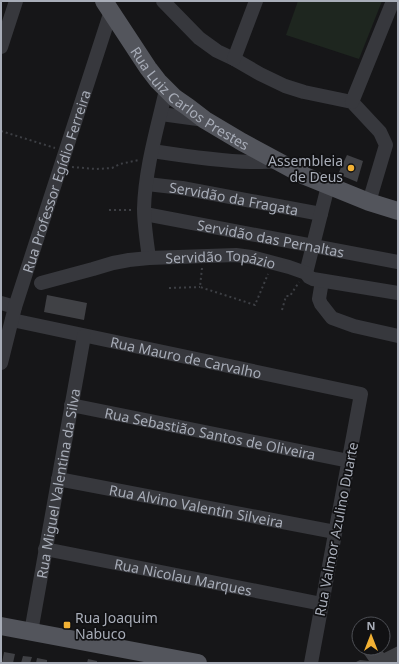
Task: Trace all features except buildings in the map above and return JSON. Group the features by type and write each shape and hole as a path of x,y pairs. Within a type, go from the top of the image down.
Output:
{"main road":[{"name":"Rua Luiz Carlos Prestes","path":"108,6 158,81 175,98 205,120 305,176 369,202 398,211"},
{"path":"1,626 198,663"}],"street":[{"path":"1,47 16,1"},
{"path":"234,59 256,1"},
{"path":"352,102 393,1"},
{"path":"166,3 199,38 217,51 260,74 285,86 304,92 352,102 392,147 369,202"},
{"name":"Rua Professor Egídio Ferreira","path":"1,364 14,314 65,152 108,6"},
{"path":"149,258 144,211 152,153 166,90"},
{"path":"161,114 205,120"},
{"path":"152,153 228,161 278,161"},
{"name":"Servidão da Fragata","path":"147,184 182,188 321,214"},
{"path":"306,273 328,186"},
{"name":"Servidão das Pernaltas","path":"144,211 398,262"},
{"name":"Servidão Topázio","path":"41,283 113,263 149,258 236,255 273,262 306,273 309,277 322,281 398,293"},
{"path":"322,281 319,299 332,318 354,326 398,336"},
{"name":"Rua Mauro de Carvalho","path":"1,303 14,314 84,336 361,394"},
{"name":"Rua Miguel Valentina da Silva","path":"31,632 84,336"},
{"name":"Rua Valmor Azulino Duarte","path":"311,663 361,394"},
{"name":"Rua Sebastião Santos de Oliveira","path":"72,405 349,461"},
{"name":"Rua Alvino Valentin Silveira","path":"58,479 335,532"},
{"name":"Rua Nicolau Marques","path":"45,549 322,604"}],"path":[{"path":"1,131 65,152"},
{"path":"61,165 86,169 112,168 120,164 136,161 152,153"},
{"path":"109,210 144,211"},
{"path":"200,287 203,256"},
{"path":"169,288 200,287 255,305 273,262"},
{"path":"282,310 286,296 290,296"}],"shaded area":[{"path":"298,1 382,1 359,59 286,35"}],"place":[{"name":"Assembleia de Deus","path":"351,168"},
{"name":"Rua Joaquim Nabuco","path":"67,625"}]}
